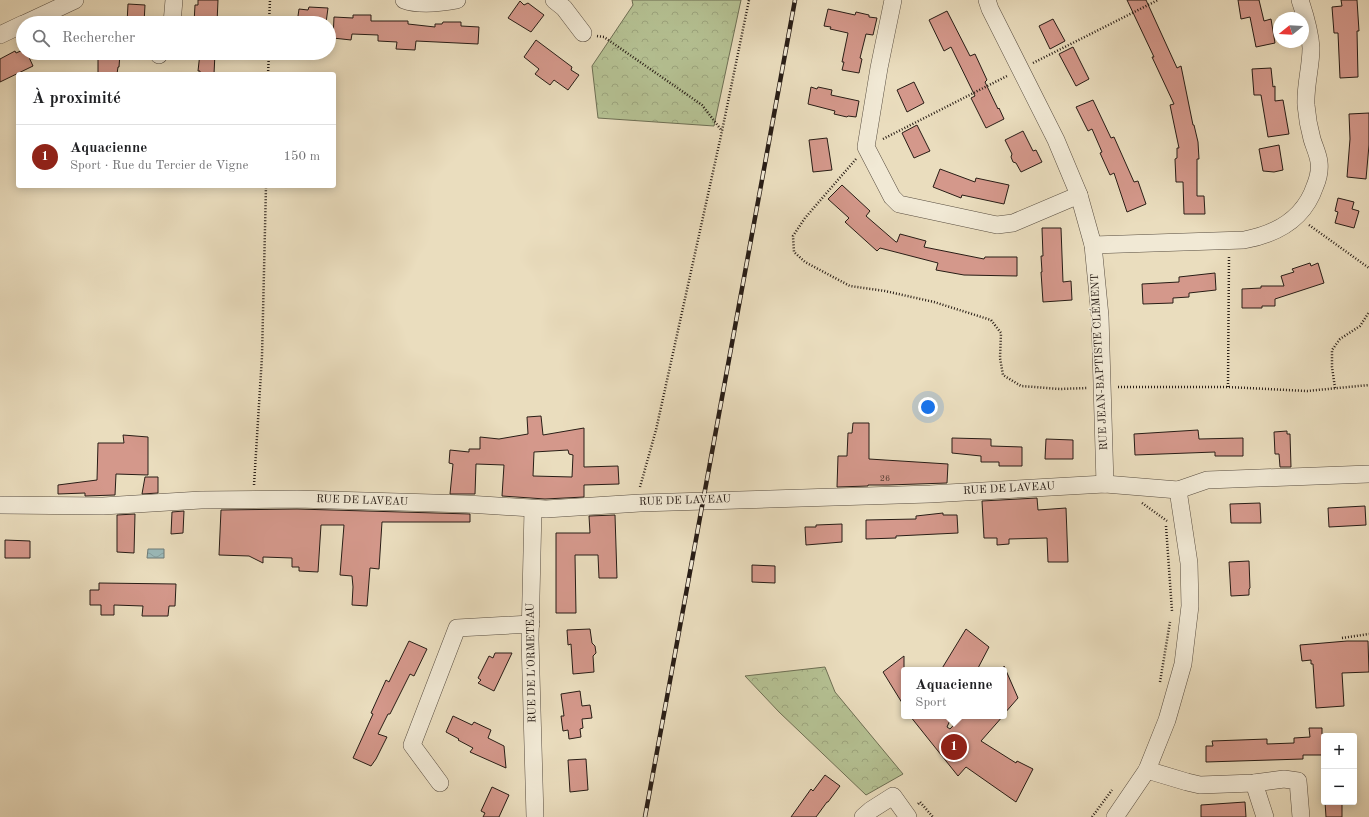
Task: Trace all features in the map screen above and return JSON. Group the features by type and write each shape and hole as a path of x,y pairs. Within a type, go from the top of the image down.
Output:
{"street":[{"path":"41,16 74,0"},
{"path":"173,16 174,0"},
{"path":"404,0 424,3 457,0"},
{"path":"554,0 564,8 583,33"},
{"path":"893,0 879,68 866,147 892,197 899,204 997,225 1013,223 1079,195"},
{"name":"RUE JEAN-BAPTISTE CLÉMENT","path":"987,0 1056,140 1079,195 1094,245 1100,316 1109,387 1105,484"},
{"path":"1094,245 1250,239 1271,233 1286,225 1298,215 1311,197 1318,179 1319,163 1308,123 1306,95 1311,47 1300,0"},
{"path":"0,35 16,27"},
{"name":"RUE DE LAVEAU","path":"0,505 104,506 201,500 297,499 546,509 640,502 930,494 1105,484 1178,490 1207,480 1369,474"},
{"path":"1115,817 1147,770 1167,720 1183,664 1190,606 1189,563 1178,490"},
{"name":"RUE DE L'ORMETEAU","path":"534,509 531,624 536,817"},
{"path":"440,783 412,744 457,628 531,624"},
{"path":"1147,770 1200,785 1254,783 1284,779 1298,781 1301,817"},
{"path":"1254,783 1265,817"},
{"path":"863,817 893,796 908,817"}],"path":[{"path":"269,16 270,0"},
{"path":"640,502 640,485 656,430 722,131 749,0"},
{"path":"1158,0 866,147 805,218 793,236 794,252 805,262 850,286 885,291 934,302 991,320 1001,333 1000,358 1002,375 1021,386 1060,389 1109,387 1228,387 1307,390 1369,385"},
{"path":"583,33 604,37 702,105 722,131"},
{"path":"268,72 269,60"},
{"path":"253,499 262,356 266,188"},
{"path":"1298,215 1304,221 1369,268"},
{"path":"1228,387 1229,255 1232,240"},
{"path":"1335,388 1332,367 1332,350 1340,340 1360,326 1369,312"},
{"path":"1140,500 1144,506 1166,522 1172,610 1165,659 1159,687"},
{"path":"1342,638 1369,634"},
{"path":"1092,817 1114,788"}],"green space":[{"path":"632,0 741,0 714,126 598,118 592,66 633,5"},
{"path":"825,667 835,692 903,774 866,795 779,712 745,676"}],"water":[{"path":"148,549 164,549 164,558 147,558"}],"building":[{"path":"198,0 218,0 217,16 194,16 195,5 198,5"},
{"path":"1127,0 1146,0 1177,68 1181,66 1198,142 1199,159 1197,159 1197,196 1204,196 1205,214 1184,214 1183,182 1176,182 1175,159 1177,158 1177,148 1179,148 1170,105 1174,104"},
{"path":"1238,0 1259,0 1264,21 1271,19 1273,43 1256,47 1250,17 1241,19"},
{"path":"1341,0 1357,0 1359,31 1357,31 1358,77 1340,78 1338,33 1334,33 1332,7 1342,6"},
{"path":"520,1 524,5 528,3 544,15 531,32 508,18"},
{"path":"128,4 145,5 144,16 127,16"},
{"path":"309,7 328,8 327,16 298,16 299,9 308,10"},
{"path":"828,9 855,15 856,12 869,15 869,17 877,18 873,35 866,34 860,58 862,59 859,73 842,70 844,62 842,62 848,33 824,26"},
{"path":"947,11 970,56 975,54 987,80 985,82 1004,119 986,128 971,98 975,96 951,47 944,51 929,20"},
{"path":"353,15 371,15 371,21 408,21 408,24 435,27 435,24 442,24 443,22 461,22 461,26 479,27 478,44 416,41 415,50 396,49 397,42 378,41 378,35 352,34 351,40 336,38 336,17 353,18"},
{"path":"1053,19 1065,41 1050,49 1039,26"},
{"path":"536,40 572,67 571,70 579,75 568,90 554,80 550,85 535,74 539,69 524,57"},
{"path":"1073,47 1089,79 1076,86 1059,54"},
{"path":"15,51 16,60 30,60 33,66 21,72 16,72 16,74 0,82 0,59"},
{"path":"98,60 120,60 117,72 98,72"},
{"path":"199,60 215,60 214,72 198,71"},
{"path":"1271,68 1273,87 1275,86 1275,101 1283,100 1289,134 1268,137 1261,95 1254,95 1252,69"},
{"path":"914,82 924,103 907,112 897,90"},
{"path":"811,87 832,90 831,95 859,101 856,117 847,117 834,114 835,111 808,104"},
{"path":"1093,100 1111,138 1114,137 1134,182 1138,181 1146,204 1127,212 1114,173 1110,175 1100,153 1102,152 1092,129 1088,131 1076,107"},
{"path":"1369,113 1369,145 1366,179 1347,177 1350,139 1349,114"},
{"path":"917,125 930,151 914,158 902,133"},
{"path":"1023,131 1033,151 1036,150 1042,162 1021,172 1016,163 1013,162 1011,157 1012,154 1005,140"},
{"path":"827,138 832,170 813,172 809,140"},
{"path":"1279,145 1283,170 1274,172 1263,171 1259,149"},
{"path":"940,169 975,182 976,178 1009,185 1004,204 962,195 961,198 933,187"},
{"path":"842,185 870,211 866,216 896,242 900,234 926,241 924,247 984,259 985,257 1017,257 1017,276 964,275 936,270 938,263 880,248 877,251 845,222 849,218 828,199"},
{"path":"1338,198 1354,202 1352,209 1359,211 1354,228 1335,223 1338,212 1335,211"},
{"path":"1042,228 1061,228 1063,282 1071,281 1072,300 1043,302 1041,272 1041,256 1043,256"},
{"path":"1310,263 1311,266 1318,263 1324,283 1275,299 1275,306 1262,306 1262,308 1242,308 1242,289 1261,288 1261,286 1284,286 1281,276 1294,272 1292,269"},
{"path":"1215,273 1216,290 1189,293 1189,297 1173,298 1173,303 1143,304 1142,284 1179,282 1179,277"},
{"path":"541,416 543,435 584,428 584,467 618,466 619,484 584,485 584,497 545,499 502,496 504,465 476,464 475,494 450,494 453,464 449,463 450,450 469,452 469,449 480,449 480,437 499,439 528,434 527,417","holes":["568,450 569,454 573,455 572,477 533,476 534,452"]},
{"path":"853,423 869,423 869,459 948,464 947,483 837,487 838,456 847,456 848,433 852,433"},
{"path":"1198,430 1199,439 1243,438 1243,456 1215,456 1215,452 1135,455 1134,434"},
{"path":"1287,431 1287,434 1290,434 1291,467 1280,467 1279,454 1275,454 1274,432"},
{"path":"123,435 148,437 148,475 116,474 115,495 85,496 85,493 58,494 58,485 97,480 98,443 124,443"},
{"path":"952,438 991,439 991,446 1022,447 1022,466 999,466 999,462 981,462 981,456 952,453"},
{"path":"1046,439 1073,440 1073,459 1045,459"},
{"path":"145,477 158,477 158,493 142,494"},
{"path":"1037,498 1038,510 1066,508 1068,562 1048,562 1047,538 1009,539 1009,544 997,545 997,538 984,538 982,501"},
{"path":"1260,503 1261,523 1231,523 1230,504"},
{"path":"1365,506 1366,525 1329,527 1328,508"},
{"path":"297,509 470,514 470,522 382,522 379,569 370,568 367,606 352,605 352,576 340,575 344,525 321,525 318,572 299,571 299,567 292,567 292,558 263,557 263,563 249,556 219,555 221,510"},
{"path":"184,511 183,533 171,534 172,512"},
{"path":"943,513 943,515 957,515 958,533 866,539 866,520 916,519 916,516"},
{"path":"135,514 134,553 117,552 117,515"},
{"path":"615,515 617,578 599,578 598,555 575,555 576,613 556,613 556,533 590,533 589,516"},
{"path":"842,524 842,542 806,545 805,527"},
{"path":"5,540 30,541 30,558 5,558"},
{"path":"1249,561 1249,595 1231,596 1229,562"},
{"path":"752,565 775,566 775,583 752,582"},
{"path":"99,583 176,584 175,606 169,606 168,616 142,616 143,606 114,605 114,615 101,615 101,605 90,605 90,590 99,590"},
{"path":"590,629 592,643 595,646 596,653 593,656 594,672 573,674 571,644 568,645 567,630"},
{"path":"966,629 989,647 979,667 943,667"},
{"path":"409,641 427,649 414,676 410,674 378,734 387,737 371,766 353,758 373,714 371,713 386,680 389,682"},
{"path":"1347,641 1368,641 1369,672 1342,673 1344,706 1316,708 1313,664 1311,664 1311,660 1302,661 1300,645"},
{"path":"495,653 512,653 494,691 478,683 481,680 478,678 489,656 493,658"},
{"path":"904,656 904,667 901,667 901,701 883,672"},
{"path":"1007,673 1018,698 1007,711"},
{"path":"580,691 582,706 590,705 592,718 582,719 583,728 580,729 581,737 569,739 568,730 563,731 561,716 564,716 561,694"},
{"path":"453,716 472,725 474,722 491,730 488,738 504,746 506,768 470,752 473,748 446,732"},
{"path":"912,719 951,719 947,727 950,729 959,719 1000,719 981,741 1016,763 1017,761 1033,769 1016,802 966,767 958,776"},
{"path":"1309,728 1322,728 1321,755 1303,755 1303,759 1206,762 1206,746 1213,746 1212,741 1267,739 1267,744 1294,743 1294,738 1310,737"},
{"path":"586,759 588,790 570,792 568,760"},
{"path":"825,775 840,786 816,817 791,817 811,789 813,791"},
{"path":"492,787 509,795 499,817 483,817 485,813 481,811"},
{"path":"1245,802 1246,817 1201,817 1201,805"},
{"path":"1325,805 1342,805 1342,817 1326,817"}],"railway":[{"path":"645,817 795,0"}],"place":[{"name":"Aquacienne","path":"954,747"}]}
